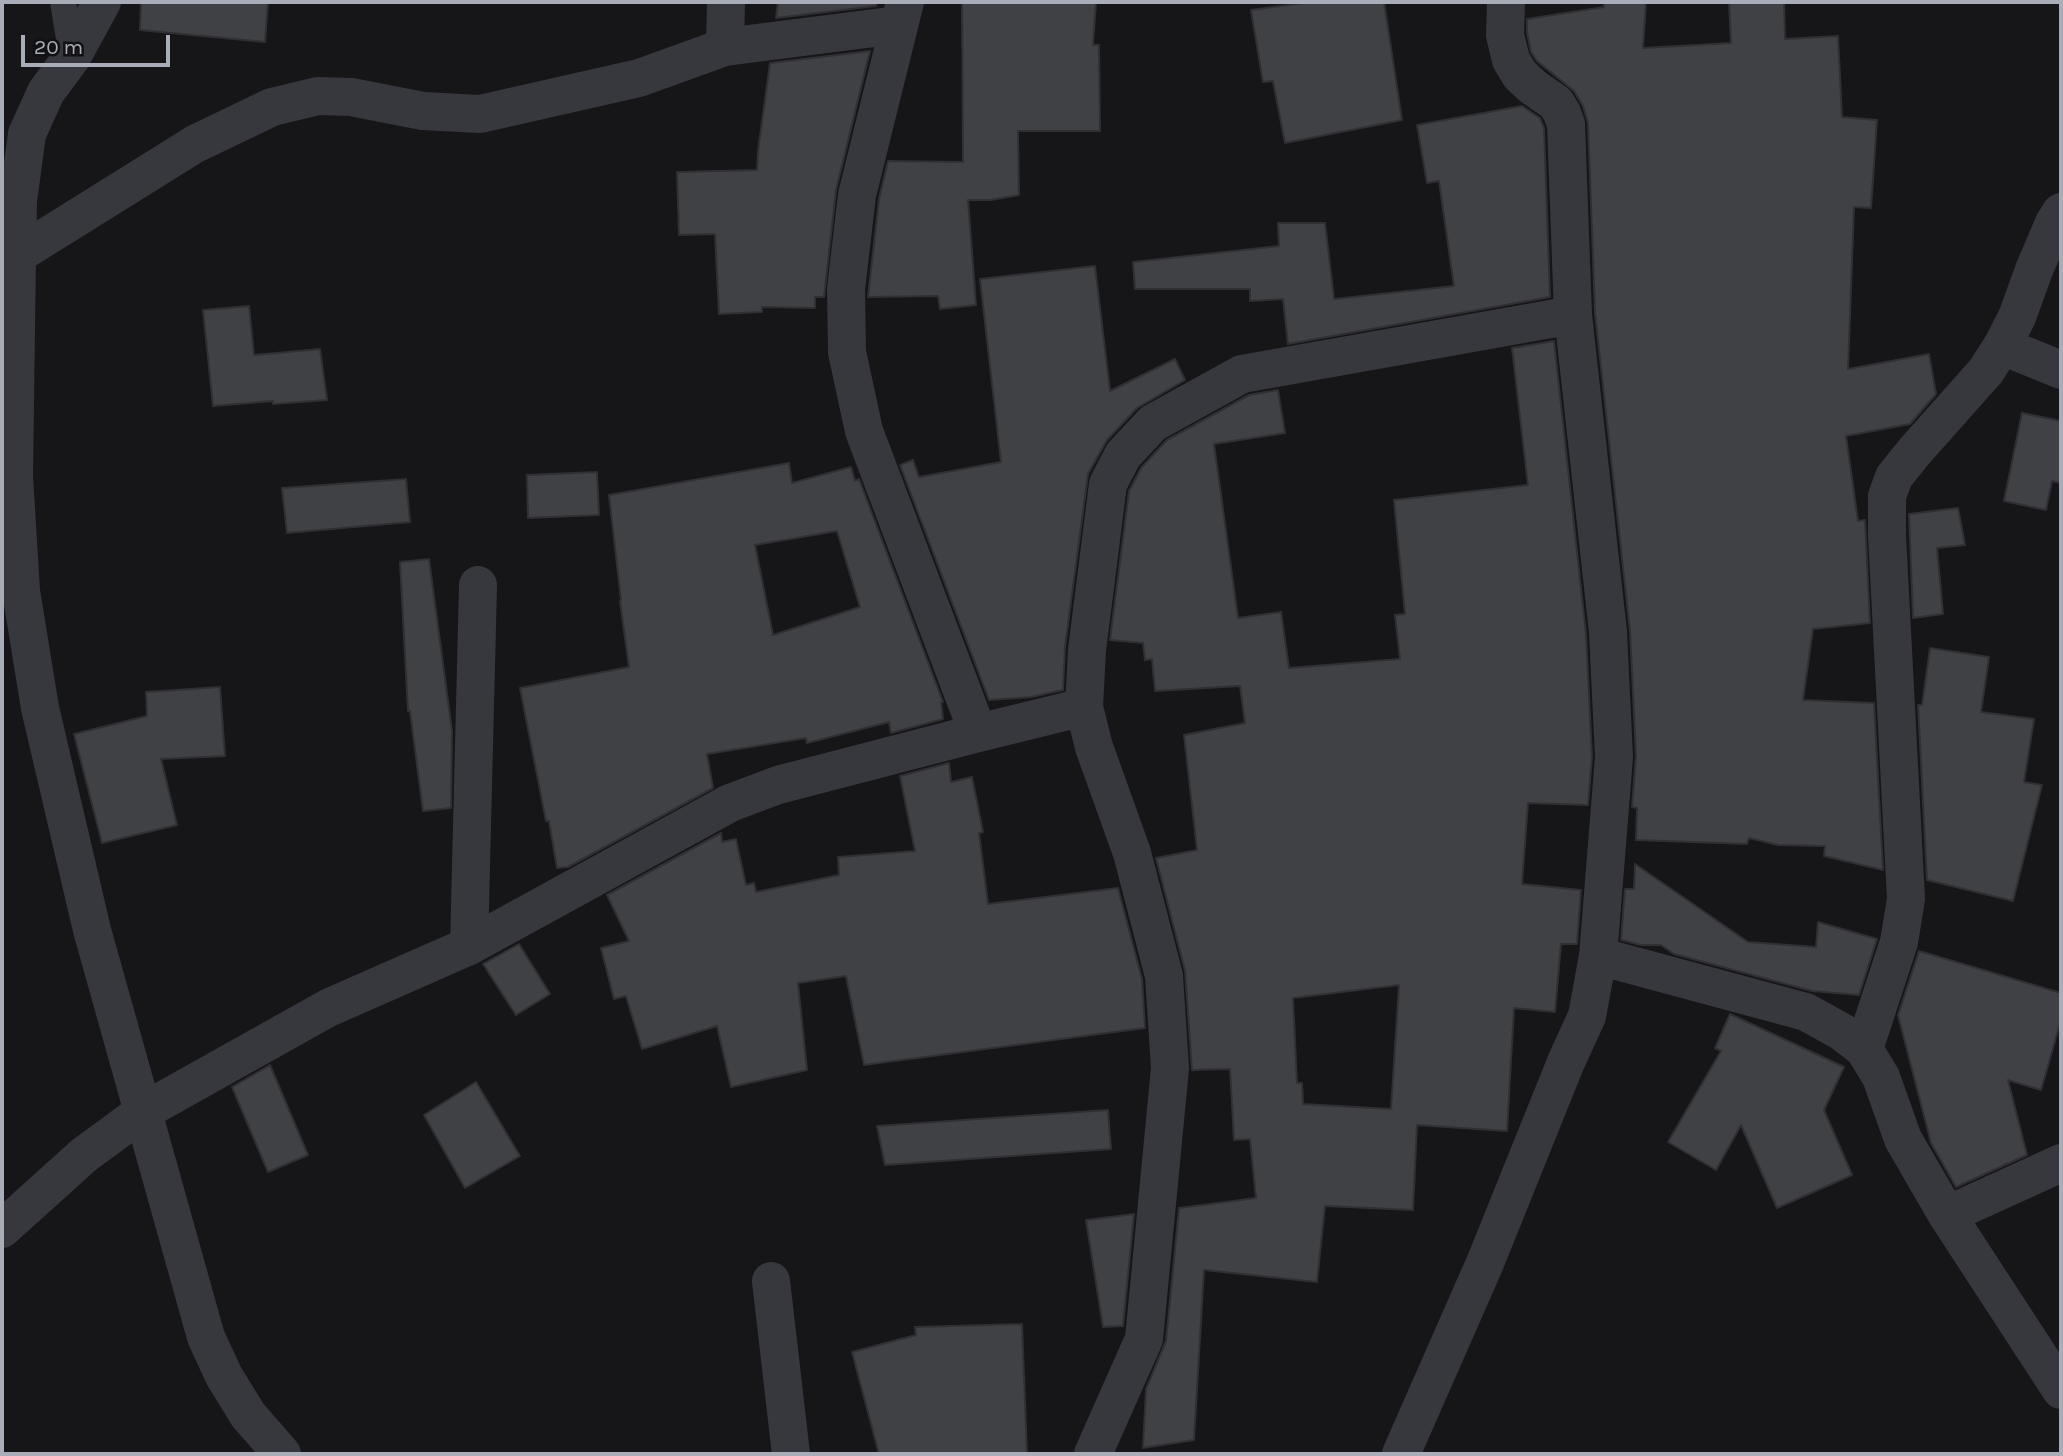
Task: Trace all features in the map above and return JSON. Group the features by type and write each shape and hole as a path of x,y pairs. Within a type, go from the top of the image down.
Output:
{"street":[{"path":"102,2 72,57 46,92 27,134 18,201 14,476 21,591 40,708 92,930 205,1337 248,1415 282,1454"},
{"path":"725,47 726,2"},
{"path":"1401,1454 1485,1264 1587,1016 1598,956 1614,757 1608,632 1573,316 1566,124 1556,103 1526,81 1511,60 1505,35 1506,2"},
{"path":"17,255 195,144 272,107 318,96 351,97 423,111 480,114 639,78 725,47 902,13 857,195 846,289 847,352 864,431 978,733"},
{"path":"1864,1049 1899,942 1906,899 1886,535 1887,496 1894,477 1986,371 2003,346 2061,212"},
{"path":"1093,1454 1144,1339 1170,1068 1164,976 1132,853 1094,747 1084,707 1087,650 1108,484 1123,455 1153,423 1242,374 1573,316"},
{"path":"2003,346 2061,370"},
{"path":"470,946 478,585"},
{"path":"2,1229 84,1155 144,1111 328,1008 470,946 730,803 778,785 1084,707"},
{"path":"1598,956 1806,1012 1842,1032 1864,1049 1881,1077 1903,1139 1947,1215 2061,1390"},
{"path":"1947,1215 2061,1163"},
{"path":"771,1281 791,1454"}],"lane":[{"path":"63,2 72,57"}],"building":[{"path":"141,2 268,2 265,42 140,30"},
{"path":"778,2 877,2 876,6 776,18"},
{"path":"962,2 1096,2 1093,45 1099,45 1100,131 1018,131 1019,195 991,200 968,200 976,305 940,309 938,296 868,297 879,199 888,161 963,162"},
{"path":"1311,2 1384,2 1402,120 1285,143 1273,81 1263,82 1251,10"},
{"path":"1604,2 1646,2 1643,48 1731,43 1729,2 1784,2 1785,39 1838,36 1842,117 1877,120 1871,208 1854,207 1848,369 1929,354 1936,394 1910,424 1846,436 1858,521 1865,520 1870,623 1813,629 1803,700 1874,703 1883,870 1824,856 1825,846 1778,845 1749,838 1747,844 1636,840 1637,808 1632,807 1636,756 1630,631 1595,313 1588,123 1583,106 1574,91 1537,61 1531,52 1527,32 1527,19 1604,7"},
{"path":"870,51 836,190 824,297 815,297 815,308 762,307 762,312 719,314 715,234 679,235 677,172 757,170 770,63"},
{"path":"1522,106 1540,118 1544,128 1550,297 1288,344 1283,299 1250,301 1250,289 1135,289 1133,262 1279,246 1278,223 1325,223 1334,299 1454,286 1439,181 1427,183 1417,125"},
{"path":"1095,266 1110,391 1175,359 1185,380 1137,408 1107,440 1088,474 1065,647 1063,690 1031,697 989,700 900,465 913,460 919,477 1001,462 980,279"},
{"path":"249,306 254,355 320,349 327,400 213,406 203,310"},
{"path":"1554,341 1586,634 1592,757 1588,805 1528,803 1522,884 1581,890 1577,944 1561,944 1555,1012 1514,1008 1507,1131 1417,1125 1413,1210 1325,1206 1317,1282 1204,1270 1194,1440 1143,1448 1146,1389 1166,1341 1179,1208 1256,1198 1250,1139 1234,1140 1230,1069 1192,1070 1185,971 1156,858 1197,850 1184,735 1245,723 1240,686 1155,691 1152,659 1145,660 1143,643 1110,640 1129,491 1141,468 1167,440 1249,395 1278,390 1285,433 1214,444 1238,618 1281,612 1289,668 1400,659 1395,615 1405,614 1394,500 1528,485 1512,348","holes":["1399,985 1391,1109 1303,1104 1302,1083 1297,1083 1293,998"]},
{"path":"2022,413 2061,421 2061,483 2052,481 2046,510 2004,501"},
{"path":"789,463 792,483 851,467 855,481 859,479 943,702 943,719 891,733 889,722 807,743 806,738 707,754 713,788 568,867 557,868 520,688 629,667 609,495","holes":["837,531 860,607 773,635 755,545"]},
{"path":"597,472 599,515 528,518 527,475"},
{"path":"406,479 410,522 287,533 282,488"},
{"path":"1958,508 1965,545 1937,548 1943,614 1913,618 1909,514"},
{"path":"429,559 452,731 451,808 423,811 408,711 400,562"},
{"path":"1930,648 1989,657 1981,712 2034,719 2024,782 2042,785 2013,901 1927,880 1918,705 1922,705"},
{"path":"220,687 225,756 161,759 177,825 102,843 74,734 147,716 146,692"},
{"path":"949,763 951,782 972,777 983,832 979,833 988,904 1118,888 1142,979 1145,1028 864,1065 846,976 798,983 807,1070 731,1087 717,1026 642,1049 626,996 614,999 601,948 629,941 607,895 721,833 722,842 736,839 746,885 754,883 756,892 839,875 838,857 915,851 900,776"},
{"path":"1635,864 1748,942 1816,947 1818,922 1877,939 1859,995 1812,991 1674,954 1661,945 1641,945 1621,940 1625,889 1634,889"},
{"path":"519,944 550,994 516,1015 483,964"},
{"path":"1919,951 2061,993 2061,1020 2041,1090 2008,1080 2027,1155 1956,1187 1931,1143 1898,1015"},
{"path":"1730,1014 1844,1067 1824,1110 1852,1175 1777,1208 1741,1125 1716,1170 1668,1142 1721,1051 1715,1048"},
{"path":"270,1065 308,1155 268,1172 232,1087"},
{"path":"476,1082 520,1156 465,1188 424,1115"},
{"path":"1108,1110 1111,1149 885,1165 877,1126"},
{"path":"1134,1214 1123,1326 1103,1327 1086,1220"},
{"path":"1022,1324 1027,1454 879,1454 852,1352 916,1335 915,1327"}]}
